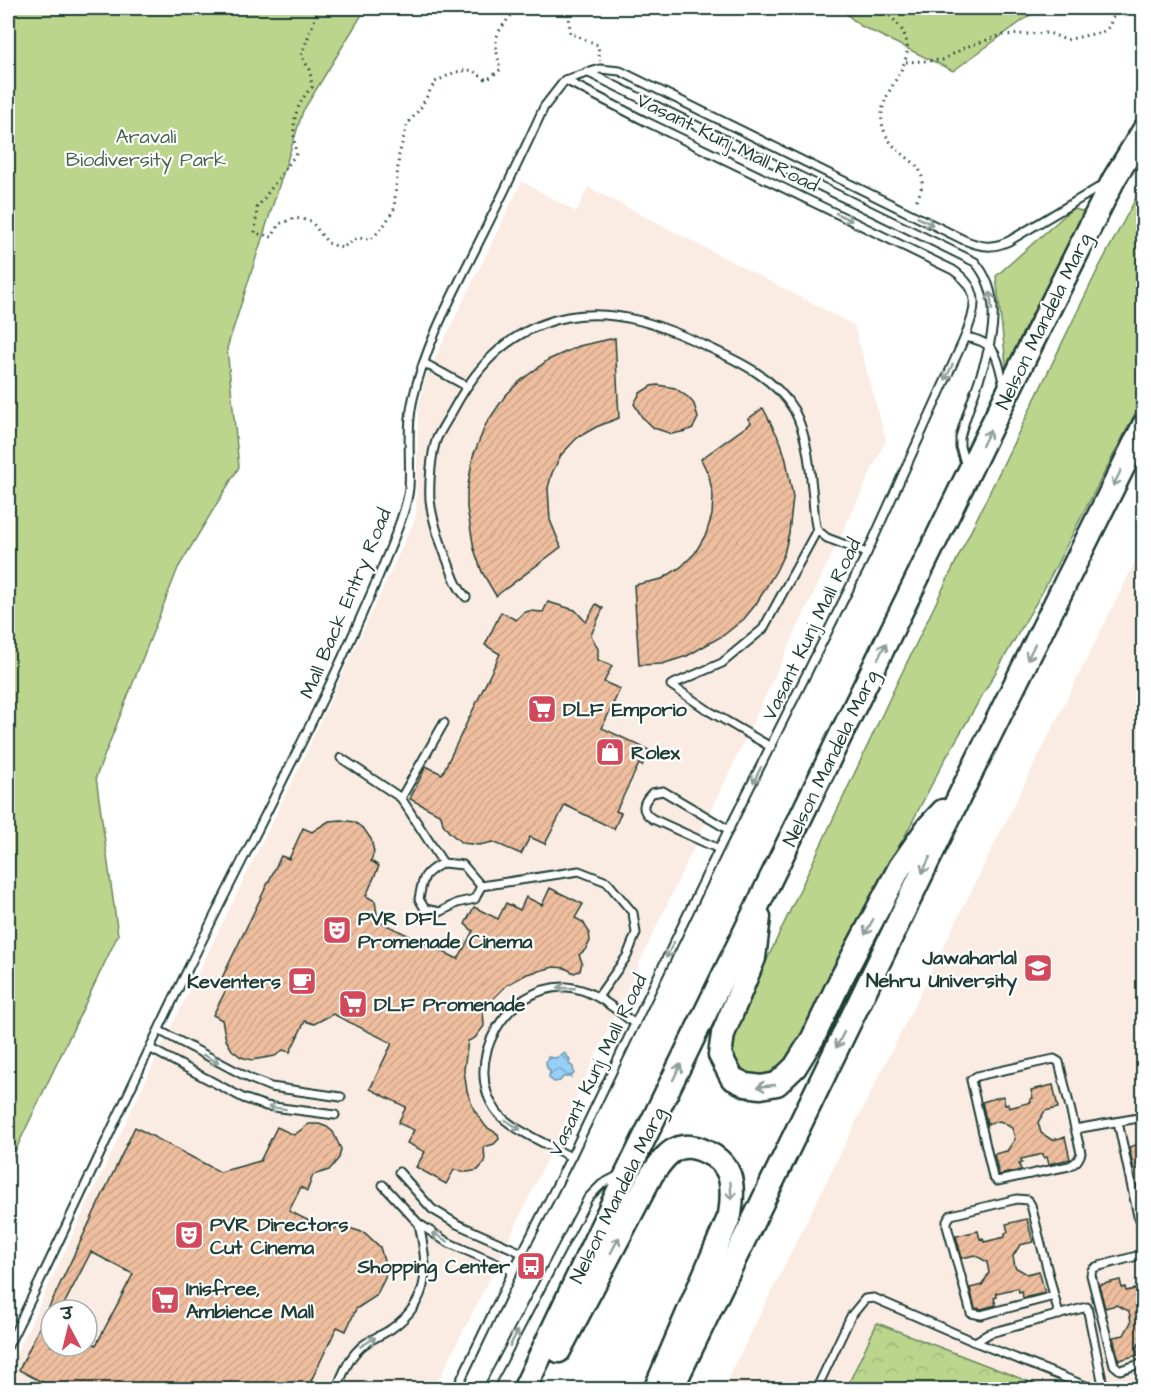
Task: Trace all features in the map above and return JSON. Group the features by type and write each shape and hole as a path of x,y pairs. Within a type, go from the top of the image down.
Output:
{"main road":[{"name":"Nelson Mandela Marg","path":"524,1389 1006,396 1114,179 1143,130"},
{"path":"671,1389 1143,425"},
{"path":"761,899 754,958 723,1034 720,1055 732,1078 746,1086 761,1087 777,1084 795,1067 813,1038 900,867 928,827 961,793"},
{"name":"Nelson Mandela Marg","path":"539,1389 652,1174 665,1158 679,1148 694,1148 716,1157 727,1170 731,1184 730,1215 655,1389"}],"lane":[{"path":"565,80 600,69 620,71 983,247 997,247 1114,179"},
{"name":"Vasant Kunj Mall Road","path":"587,72 975,262 981,270 991,296 992,317 984,367 960,438 960,447 969,472"},
{"name":"Vasant Kunj Mall Road","path":"456,1389 571,1157 719,849 867,553 973,317 974,296 964,278 953,270 565,80"},
{"name":"Mall Back Entry Road","path":"8,1346 192,963 318,709 391,544 405,506 408,489 408,432 412,400 424,363 450,299 544,107 565,80"},
{"path":"466,597 456,582 441,546 430,491 436,440 466,386 480,368 503,345 536,328 571,317 628,317 699,343 759,374 785,397 801,428 810,465 817,530 764,629 722,663 671,685 709,711 771,747"},
{"path":"965,337 989,345 996,355 1006,396"},
{"path":"424,363 466,386"},
{"path":"817,530 827,538 867,553"},
{"path":"401,798 444,723"},
{"path":"341,758 401,798 443,863"},
{"path":"719,849 646,815 643,809 644,803 652,793 658,790 663,791 729,830"},
{"path":"443,863 463,865 481,885 475,899 457,903 440,912 425,909 419,899 422,882 429,870 443,863"},
{"path":"481,885 579,872 607,882 633,914 636,933 627,956 598,998"},
{"path":"571,1157 508,1122 497,1112 484,1088 482,1073 485,1052 494,1032 512,1008 530,996 549,989 566,987 582,990 598,998 635,1024"},
{"path":"159,1031 271,1087 341,1097"},
{"path":"151,1049 243,1098 266,1106 335,1115"},
{"path":"1054,1059 1059,1062 1075,1129 1081,1153 1074,1164 997,1181 993,1177 971,1080 977,1076 1054,1059"},
{"path":"1075,1129 1143,1118"},
{"path":"1118,1122 1138,1216 1143,1225"},
{"path":"487,1389 588,1198 602,1184 629,1171"},
{"path":"399,1172 432,1209 457,1224 522,1253"},
{"path":"383,1185 419,1224 447,1242 513,1270"},
{"path":"1054,1296 981,1315 970,1313 947,1226 951,1215 1017,1199 1028,1200 1054,1296 1059,1315"},
{"path":"336,1389 351,1358 360,1347 391,1329 412,1310 420,1296 425,1280 426,1259 419,1224"},
{"path":"1143,1254 1096,1267 1092,1270 1091,1275 1116,1368 1125,1369 1143,1364"},
{"path":"816,1389 851,1316 865,1299 874,1298 975,1342 1096,1389"},
{"path":"975,1342 990,1333 1098,1304"},
{"path":"1087,1307 1104,1389"}],"path":[{"path":"317,8 301,56 310,70 312,87 301,99 292,128 296,154 257,208 255,233 272,237 279,224 296,218 311,221 328,243 342,248 357,238 372,238 385,224 394,209 399,155 407,125 421,107 435,82 455,72 471,70 487,80 501,69 495,47 497,33 517,8"},
{"path":"556,8 569,15 570,33 598,45 600,69"},
{"path":"880,8 890,15 905,38 906,62 885,98 880,113 886,136 917,168 922,178 920,193 909,213"},
{"path":"906,62 942,60 966,47 1002,35 1049,33 1066,40 1102,32 1109,27 1116,8"}],"shaded area":[{"path":"522,181 576,212 588,187 854,325 886,440 499,1261 434,1389 8,1390 8,1371 39,1306 39,1358 99,1358 99,1298 43,1298 161,1048 302,761 416,517 418,411 425,379"},
{"name":"Jawaharlal Nehru University","path":"1143,546 1143,1389 723,1389"}],"green space":[{"name":"Aravali Biodiversity Park","path":"8,8 366,8 303,111 227,348 239,467 178,568 96,777 118,935 8,1166"},
{"path":"839,8 1040,8 953,71 861,26"},
{"path":"1143,185 1143,398 1043,591 944,761 792,1052 784,1064 774,1072 759,1077 746,1074 735,1063 732,1055 733,1032 896,685 1098,269"},
{"path":"1073,208 1086,213 1007,373 996,276"},
{"path":"877,1323 1048,1389 846,1389"}],"water":[{"path":"564,1053 570,1059 569,1064 573,1067 574,1073 571,1077 563,1077 560,1081 554,1082 549,1078 550,1070 546,1062 548,1057 556,1058"}],"building":[{"path":"615,338 619,418 577,438 561,455 548,488 550,520 561,547 496,596 482,572 474,549 467,508 467,491 473,456 486,424 505,396 548,360 579,346"},
{"path":"651,386 675,388 694,404 698,418 693,428 672,434 654,428 642,417 634,404 640,393"},
{"path":"763,408 781,443 793,497 789,533 784,554 776,571 744,619 724,635 687,656 662,664 639,665 634,585 662,579 681,567 695,553 706,534 712,515 713,496 709,476 701,459 751,423 748,419"},
{"name":"DLF Emporio","path":"548,602 575,610 586,622 596,604 603,608 591,635 598,649 598,660 612,666 604,682 620,689 602,728 649,750 642,766 639,764 616,811 621,813 614,829 565,805 545,844 530,837 521,854 493,842 479,845 462,843 443,824 441,815 410,799 426,766 442,774 500,654 485,645 501,612 516,620 529,611 543,612"},
{"name":"DLF Promenade","path":"329,821 354,822 364,829 371,839 374,852 371,861 379,866 366,896 375,901 378,921 458,959 473,931 465,924 474,907 498,919 506,903 520,910 526,897 542,905 550,888 583,904 575,918 583,922 589,932 590,941 579,955 582,962 580,971 574,973 565,968 554,967 527,974 507,985 483,1009 484,1026 475,1038 468,1041 464,1070 467,1091 474,1110 486,1127 498,1134 499,1139 494,1144 484,1147 485,1162 478,1170 468,1172 454,1170 446,1184 416,1167 425,1152 407,1143 414,1130 398,1123 406,1107 370,1089 392,1043 333,1014 314,1024 305,1021 290,1052 283,1050 275,1056 252,1060 241,1057 232,1050 226,1040 222,1020 213,1015 228,986 220,982 281,856 289,859 303,828 312,832"},
{"path":"1053,1085 1058,1108 1045,1111 1038,1122 1041,1133 1052,1140 1065,1137 1070,1159 1049,1164 1047,1157 1044,1158 1043,1154 1021,1159 1022,1163 1019,1164 1021,1170 999,1175 994,1154 1007,1151 1015,1139 1012,1128 1000,1121 987,1124 982,1102 1003,1096 1005,1105 1008,1104 1009,1108 1031,1102 1030,1099 1033,1098 1031,1090"},
{"path":"309,1124 319,1124 333,1132 341,1149 339,1158 329,1170 313,1175 307,1191 301,1187 289,1211 327,1230 346,1227 365,1233 380,1247 386,1268 385,1278 376,1296 356,1309 346,1331 337,1327 307,1389 55,1389 19,1370 39,1328 39,1358 99,1358 99,1339 133,1274 91,1252 67,1298 53,1298 135,1127 220,1172 260,1161 277,1127 294,1135"},
{"path":"1143,1143 1143,1167 1134,1170 1129,1147"},
{"path":"1027,1219 1033,1242 1020,1245 1013,1256 1015,1267 1027,1274 1039,1271 1045,1293 1023,1298 1022,1291 1019,1292 1018,1288 996,1293 997,1297 994,1298 996,1305 981,1309 975,1308 970,1288 982,1285 989,1273 987,1262 975,1255 962,1258 956,1236 978,1231 980,1239 983,1238 984,1242 1005,1237 1005,1233 1008,1232 1006,1224"},
{"path":"1120,1280 1122,1288 1125,1287 1126,1291 1143,1287 1143,1341 1136,1347 1138,1355 1119,1360 1113,1337 1124,1335 1131,1322 1129,1311 1116,1305 1105,1308 1099,1285"}],"place":[{"name":"DLF Emporio","path":"542,709"},
{"name":"Rolex","path":"610,752"},
{"name":"PVR DFL Promenade Cinema","path":"337,930"},
{"name":"Jawaharlal Nehru University","path":"1038,968"},
{"name":"Keventers","path":"302,981"},
{"name":"DLF Promenade","path":"353,1004"},
{"name":"PVR Directors Cut Cinema","path":"189,1235"},
{"name":"Shopping Center","path":"531,1266"},
{"name":"Inisfree, Ambience Mall","path":"165,1300"}]}
